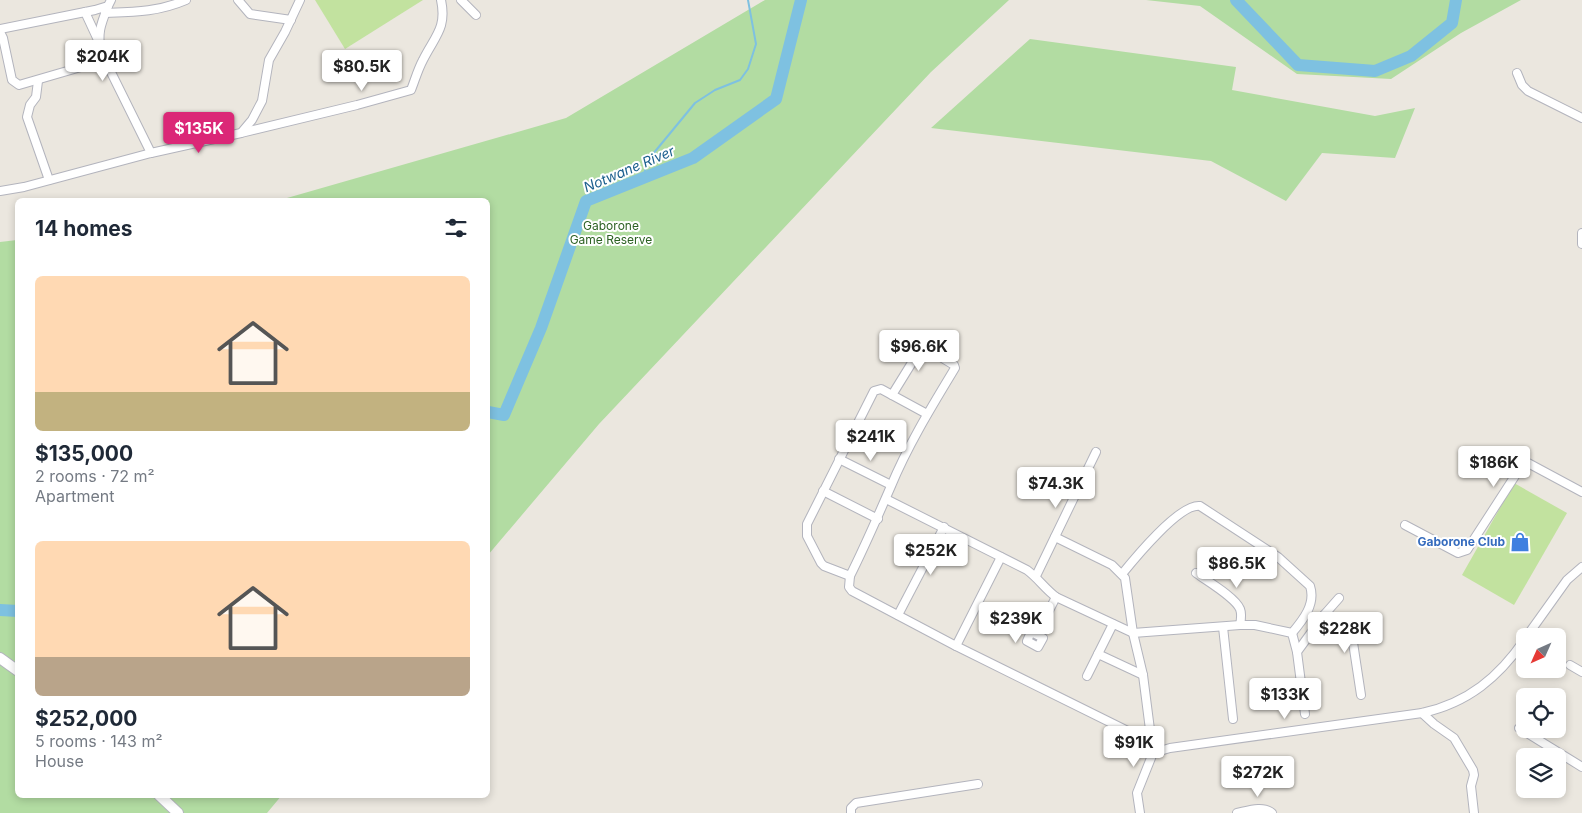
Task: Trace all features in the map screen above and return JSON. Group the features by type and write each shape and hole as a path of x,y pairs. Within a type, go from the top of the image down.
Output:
{"street":[{"path":"105,60 21,85 16,84 12,80 0,31 108,6 152,11 186,0"},
{"path":"238,0 250,14 291,20"},
{"path":"241,134 252,120 262,101 269,60 300,0"},
{"path":"0,191 24,187 151,153 241,134 411,90 418,69 441,29 444,17 441,0"},
{"path":"461,0 476,15"},
{"path":"108,6 100,27 99,41 101,52 151,153"},
{"path":"85,12 99,41"},
{"path":"1517,73 1522,85 1528,91 1582,118"},
{"path":"38,80 36,96 30,105 27,117 49,180"},
{"path":"1582,233 1582,244"},
{"path":"892,395 919,350 926,348 952,363 955,367 927,414 891,485 878,519 850,576 849,586 852,591 956,646 1152,743"},
{"path":"850,576 824,566 807,536 807,524 874,390 881,389 927,414"},
{"path":"1036,576 1096,452"},
{"path":"840,459 891,485"},
{"path":"1405,525 1458,554 1463,553 1467,550 1524,462 1582,492"},
{"path":"823,491 878,519"},
{"path":"886,499 944,527 1036,576 1047,591 1056,597 1133,633 1240,625 1255,625 1292,633"},
{"path":"1122,574 1164,527 1190,506 1200,506 1278,556 1310,586 1312,592 1311,603 1292,633"},
{"path":"898,615 944,527"},
{"path":"1055,537 1112,566 1125,578 1133,633 1143,675 1153,753 1137,793 1140,813"},
{"path":"956,646 1001,557"},
{"path":"1533,628 1567,580 1582,567"},
{"path":"1196,573 1240,608 1240,625"},
{"path":"1037,634 1056,597"},
{"path":"1297,652 1339,598"},
{"path":"1324,615 1350,632 1352,636 1362,695"},
{"path":"1087,676 1113,624"},
{"path":"1223,627 1233,719"},
{"path":"1292,633 1297,652 1305,714"},
{"path":"1153,753 1170,748 1442,708 1464,698 1481,687 1500,671 1516,651"},
{"path":"1098,654 1143,675"},
{"path":"0,658 15,669"},
{"path":"1570,665 1582,672"},
{"path":"1422,712 1434,724 1454,738 1473,770 1474,776 1471,786 1474,813"},
{"path":"1535,738 1582,767"},
{"path":"851,813 851,808 856,802 978,784"},
{"path":"162,798 178,813"},
{"path":"1237,813 1262,809 1269,810 1272,813"}],"green space":[{"path":"315,0 423,0 345,49"},
{"name":"Gaborone Game Reserve","path":"765,0 1009,0 931,72 599,424 490,553 490,198 287,198 566,118"},
{"path":"1146,0 1521,0 1461,33 1391,79 1297,74 1200,6"},
{"path":"1030,39 1236,67 1232,90 1375,116 1415,108 1395,158 1322,153 1286,201 1211,161 931,128"},
{"path":"15,240 15,798 280,798 267,813 0,813 0,242"},
{"path":"1514,483 1567,513 1514,605 1462,575"}],"waterway":[{"path":"643,178 648,160 695,103 715,90 740,80 748,69 756,44 748,0"},
{"name":"Notwane River","path":"490,412 504,415 541,328 586,201 693,158 776,99 801,0"},
{"name":"Notwane River","path":"1236,0 1298,65 1375,71 1411,56 1452,23 1456,0"},
{"name":"Notwane River","path":"0,610 15,611"}],"place":[{"name":"Gaborone Club","path":"1520,542"}]}
